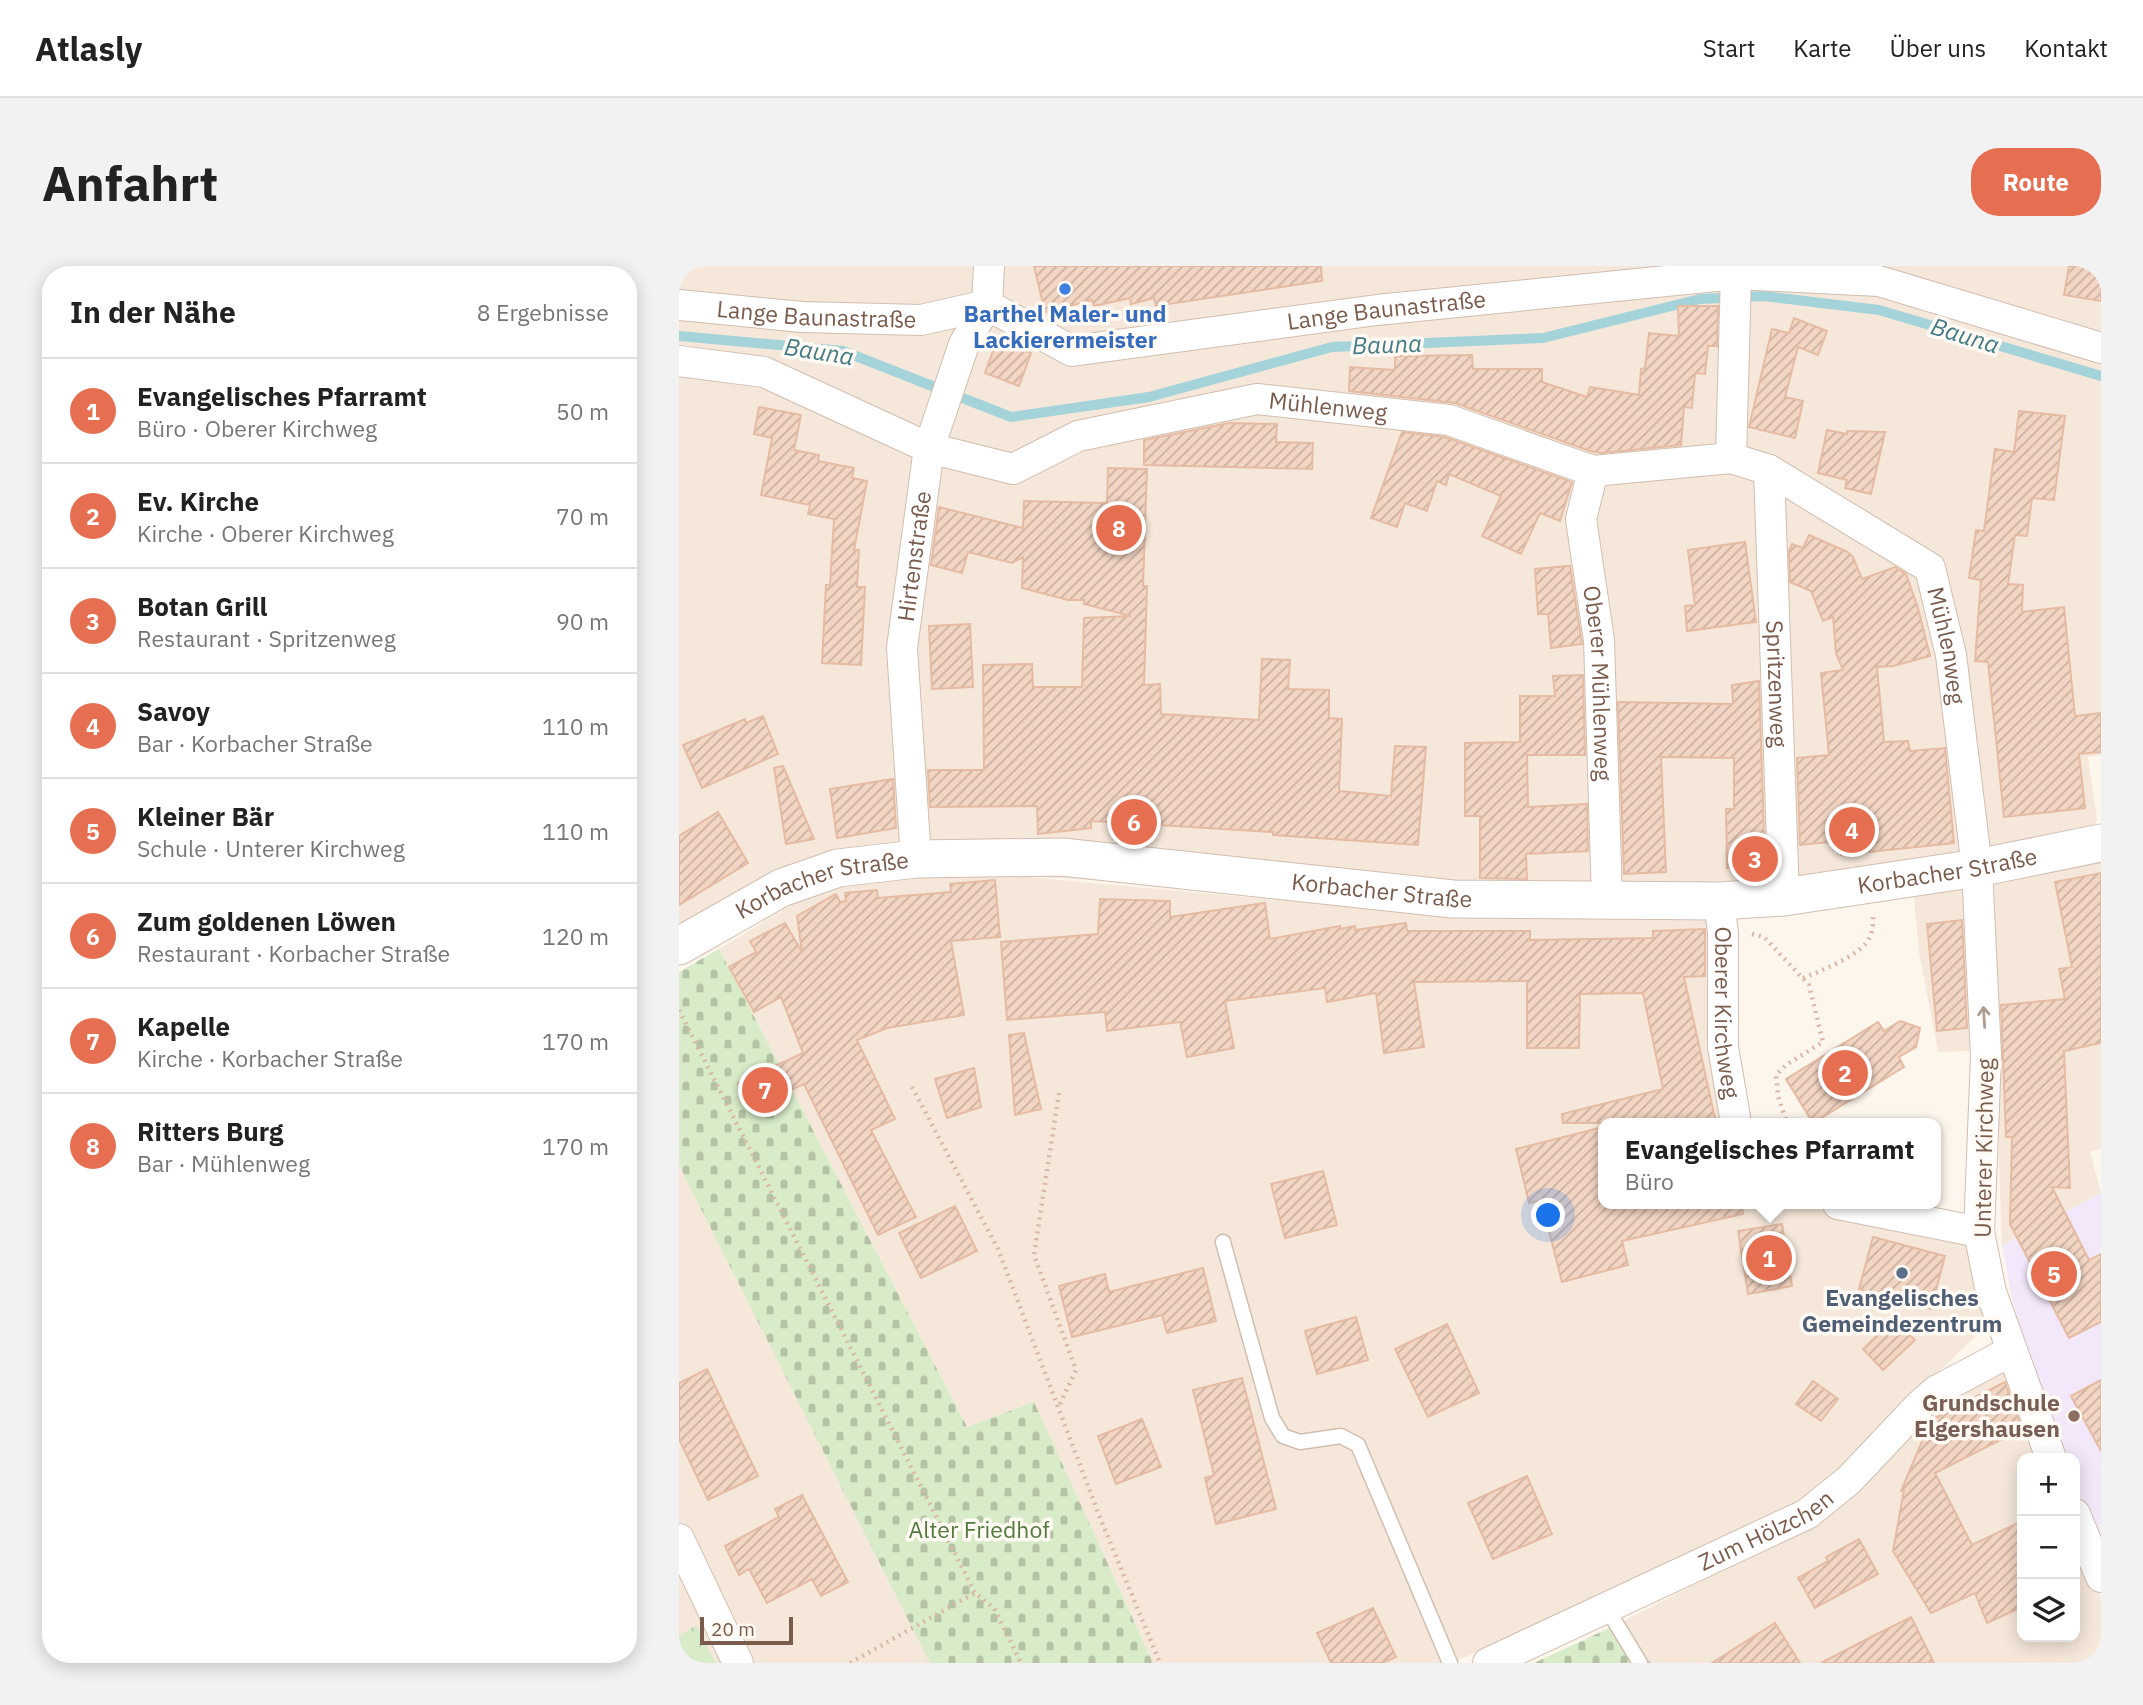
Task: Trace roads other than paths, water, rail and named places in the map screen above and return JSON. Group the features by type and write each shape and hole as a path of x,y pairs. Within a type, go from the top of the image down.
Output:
{"street":[{"name":"Hirtenstraße","path":"916,859 902,648 929,448 964,344 987,305 989,266"},
{"name":"Lange Baunastraße","path":"679,305 802,317 921,320 987,305 1072,351 1377,310 1740,270 1879,281 2101,348"},
{"path":"1731,458 1740,270"},
{"name":"Mühlenweg","path":"679,361 764,372 929,448 1013,468 1078,436 1257,399 1449,420 1593,471 1731,458 1769,470 1930,568 1951,654 1976,868"},
{"name":"Spritzenweg","path":"1769,470 1784,897"},
{"name":"Oberer Mühlenweg","path":"1593,471 1581,519 1599,640 1607,899"},
{"name":"Korbacher Straße","path":"679,946 781,888 838,868 916,859 1062,857 1453,899 1719,901 1784,897 1976,868 2101,843"},
{"name":"Unterer Kirchweg","path":"1976,868 1986,1056 1979,1232 1991,1292 2049,1453"},
{"name":"Oberer Kirchweg","path":"1719,901 1723,933 1723,1047 1735,1118"},
{"path":"1863,1209 1979,1232"},
{"name":"Zum Hölzchen","path":"1488,1663 1807,1514 1849,1480 1919,1405 1936,1391 2011,1351"},
{"path":"2076,1516 2101,1577"},
{"path":"679,1539 738,1663"}],"lane":[{"path":"1223,1242 1272,1418 1283,1436 1300,1442 1341,1436 1358,1444 1450,1663"},
{"path":"1606,1607 1640,1663"}],"waterway":[{"name":"Bauna","path":"679,336 843,351 1011,417 1149,397 1332,347 1543,338 1700,299 1764,296 1879,310 2101,376"}],"place":[{"name":"Barthel Maler- und Lackierermeister","path":"1065,289"},
{"name":"Ritters Burg","path":"1119,528"},
{"name":"Zum goldenen Löwen","path":"1134,822"},
{"name":"Savoy","path":"1852,830"},
{"name":"Botan Grill","path":"1755,859"},
{"name":"Ev. Kirche","path":"1845,1073"},
{"name":"Kapelle","path":"765,1090"},
{"name":"Evangelisches Pfarramt","path":"1769,1258"},
{"name":"Evangelisches Gemeindezentrum","path":"1902,1273"},
{"name":"Kleiner Bär","path":"2054,1274"},
{"name":"Grundschule Elgershausen","path":"2074,1416"}],"park label":[{"name":"Alter Friedhof","path":"979,1530"}]}
